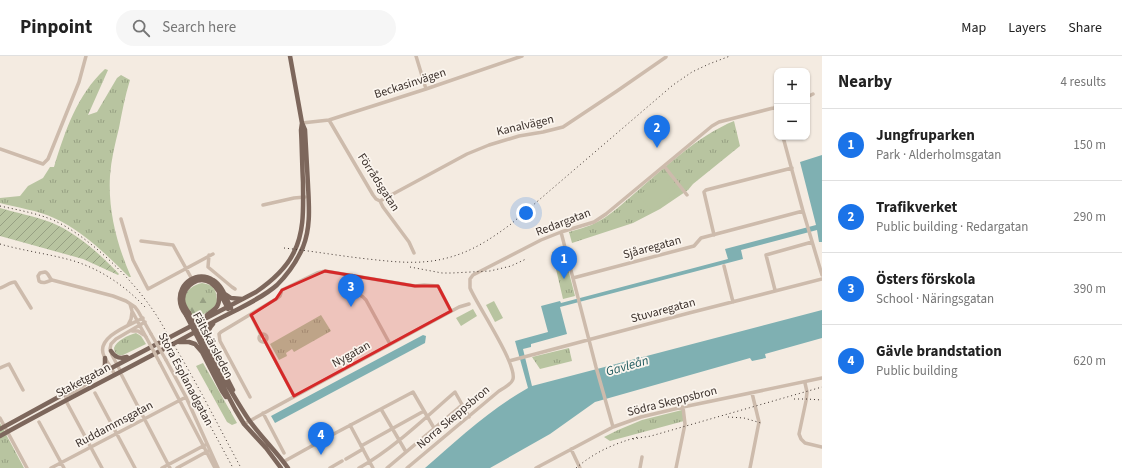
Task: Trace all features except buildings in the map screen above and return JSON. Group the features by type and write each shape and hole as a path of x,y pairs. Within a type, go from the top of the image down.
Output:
{"main road":[{"path":"199,322 268,284 278,275 294,253 302,229 306,197 301,130 302,123 290,56"},
{"name":"Staketgatan","path":"0,436 176,343 257,298 276,285 288,273 303,246 309,224 306,197"},
{"path":"192,280 207,281 231,298 242,299"},
{"name":"Fältskärsleden","path":"192,280 184,293 183,300 187,314 232,393 250,420 288,468"},
{"path":"221,292 232,312"},
{"path":"199,322 218,306 221,292"},
{"path":"221,318 213,324 209,330 208,341 242,408"},
{"name":"Staketgatan","path":"2,427 199,322"},
{"name":"Fältskärsleden","path":"202,341 235,409 244,424 280,466"},
{"path":"176,343 189,342 195,344 202,352 222,391 235,409"},
{"path":"111,351 116,357 121,358 140,353"},
{"path":"99,374 105,367 104,358"}],"street":[{"path":"0,149 43,164 48,159 79,82 86,56"},
{"path":"416,56 426,89"},
{"name":"Beckasinvägen","path":"302,123 329,120 522,56"},
{"name":"Kanalvägen","path":"380,201 468,154 489,145 508,139 563,127 666,56"},
{"name":"Redargatan","path":"512,382 514,378 509,361 471,292 469,284 472,275 541,240 594,222 606,214 704,132 719,122 774,108"},
{"name":"Förrådsgatan","path":"329,120 373,195 380,201 383,208 409,242 414,254"},
{"path":"784,140 809,234 822,275"},
{"path":"664,166 687,195"},
{"path":"714,235 704,192 706,190 792,168"},
{"path":"263,205 294,198 306,197"},
{"name":"Sjåaregatan","path":"573,278 694,246 701,238 803,211"},
{"path":"121,219 133,260 148,289 211,254 208,267"},
{"path":"561,232 613,428"},
{"path":"141,241 173,245 192,280"},
{"path":"776,290 766,254 812,242"},
{"path":"201,260 235,289"},
{"path":"724,266 733,302"},
{"path":"250,397 220,341 219,334 276,299 280,296 282,290 317,273 325,271 415,286 438,286 451,311"},
{"path":"352,275 358,288 357,293 366,300 390,344"},
{"name":"Stuvaregatan","path":"509,361 822,279"},
{"name":"Stora Esplanadgatan","path":"52,280 113,296 126,301 136,308 143,318 186,397 208,443 209,451 217,468"},
{"path":"0,288 15,282 31,308"},
{"name":"Stora Esplanadgatan","path":"130,304 132,311 204,446 209,451"},
{"name":"Nygatan","path":"244,424 459,306 469,304"},
{"path":"126,327 131,319 132,311"},
{"path":"251,315 261,335 259,337 260,340 262,342 265,341 294,396"},
{"path":"119,373 111,368 104,358 102,349 105,340 111,335 143,318"},
{"path":"145,322 113,342 111,351 119,373 128,386 169,466"},
{"path":"128,332 138,331 146,336"},
{"path":"0,368 9,364 23,390"},
{"path":"92,378 83,387 66,396 66,401 102,468"},
{"name":"Södra Skeppsbron","path":"536,468 613,428 641,417 822,378"},
{"name":"Norra Skeppsbron","path":"408,468 499,391 512,382"},
{"path":"805,382 807,392 799,434 805,443 822,447"},
{"path":"280,466 284,462 350,425 413,392 434,428"},
{"path":"359,468 370,462 399,440 455,392 468,417"},
{"path":"95,393 135,468"},
{"path":"750,468 758,422 752,393"},
{"name":"Ruddammsgatan","path":"51,468 186,397"},
{"path":"386,468 462,405"},
{"path":"676,468 685,424 683,407"},
{"path":"381,408 406,452"},
{"path":"346,459 392,429 424,411"},
{"path":"263,413 284,453"},
{"path":"0,418 2,427 7,432 26,468"},
{"path":"39,422 64,468"},
{"path":"350,425 373,468"},
{"path":"162,468 169,466 208,443"},
{"path":"571,450 580,468"},
{"path":"177,468 209,451"},
{"path":"640,468 642,457"},
{"path":"330,468 342,461"}],"highlighted area":[{"path":"325,271 415,286 438,286 451,311 294,396 251,315 276,299 282,290"}],"green space":[{"path":"105,69 108,70 88,115 97,112 117,78 121,75 130,80 112,158 110,202 114,228 131,277 129,277 94,244 65,223 41,213 0,203 0,198 20,196 28,186 43,178 50,167 54,167 73,114 79,102 95,79"},
{"path":"734,121 740,146 693,184 688,190 660,209 633,223 572,243 569,232 589,226 606,217 669,163 708,135"},
{"path":"664,175 677,192 652,212 639,196"},
{"path":"0,208 38,218 60,226 87,244 119,274 118,275 83,259 0,236"},
{"path":"563,249 575,296 563,299 552,252"},
{"path":"202,283 210,285 214,289 216,292 217,304 208,312 193,318 184,299 187,292 192,287"},
{"path":"203,291 213,308 195,318 185,301"},
{"path":"494,301 503,318 495,322 486,305"},
{"path":"473,309 477,316 461,326 456,318"},
{"path":"321,315 331,331 294,352 292,349 286,353 287,356 279,360 270,344"},
{"path":"136,333 141,336 146,344 123,355 118,355 114,350 115,345 126,337"},
{"path":"569,348 572,361 540,369 532,357"},
{"path":"203,363 237,423 232,425 227,422 196,366"},
{"path":"682,410 684,421 610,441 604,437 642,420"},
{"path":"0,423 24,468 0,468"}],"water":[{"name":"Gavleån","path":"822,155 822,242 819,242 817,230 741,250 743,259 560,307 567,334 531,344 531,347 523,349 532,386 822,310 822,338 765,354 766,358 752,361 750,358 595,402 550,434 490,468 425,468 487,415 500,405 528,388 515,341 548,332 541,306 560,301 561,303 728,259 725,249 816,225 800,162"},
{"path":"423,335 426,336 425,343 275,423 271,416"}],"railway":[{"path":"284,248 368,259 408,262 427,262 447,258 473,249 511,224 673,85 692,72 730,56"},
{"path":"0,206 40,215 66,227 93,246 131,282 156,315 192,375 241,468"},
{"path":"0,244 74,261 94,269 121,286 145,307"},
{"path":"410,267 442,273 490,271 511,266 526,259"},
{"path":"165,342 233,468"},
{"path":"633,439 651,436 822,387"},
{"path":"794,399 822,400"},
{"path":"728,417 744,418 761,423"},
{"path":"576,468 590,457 605,449 638,437"}],"place":[{"name":"Trafikverket","path":"657,148"},
{"name":"Jungfruparken","path":"564,279"},
{"name":"Östers förskola","path":"351,307"},
{"name":"Gävle brandstation","path":"321,455"}]}
